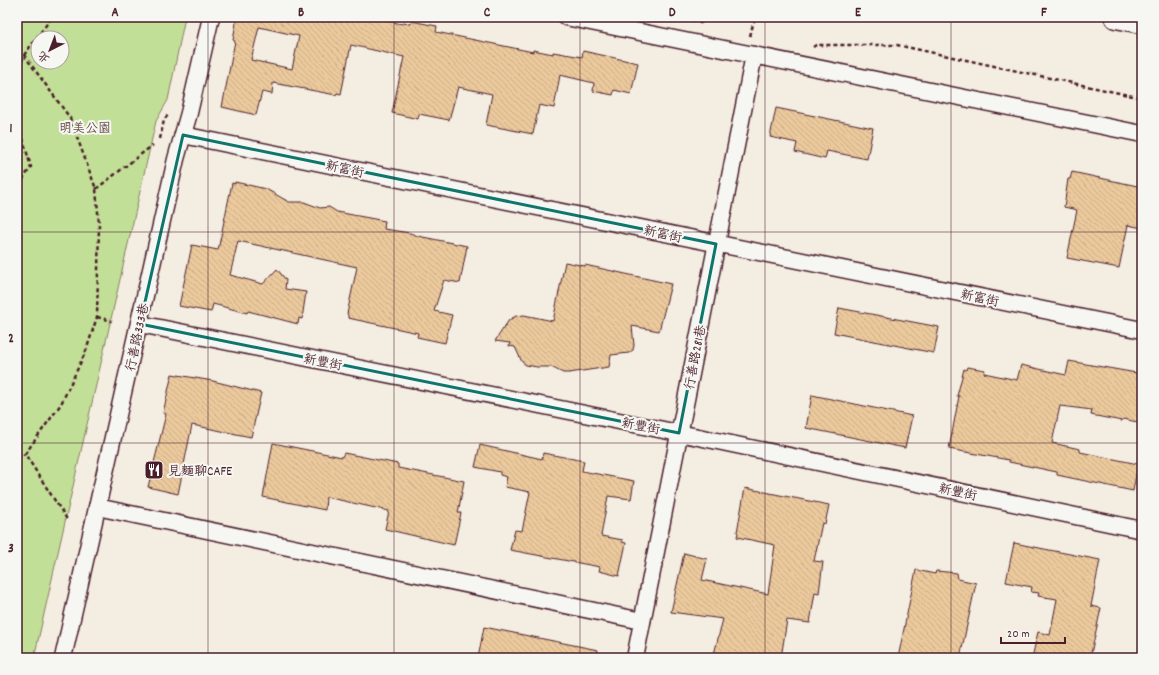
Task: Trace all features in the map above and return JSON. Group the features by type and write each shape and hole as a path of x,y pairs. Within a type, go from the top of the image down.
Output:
{"main road":[{"path":"1116,17 1142,22"}],"street":[{"name":"行善路333巷","path":"63,658 140,324 176,159 211,17"},
{"path":"566,17 1142,134"},
{"name":"行善路281巷","path":"635,658 754,56"},
{"name":"新富街","path":"183,135 1142,330"},
{"name":"新豐街","path":"140,324 679,433 1142,530"},
{"path":"97,507 642,621"}],"path":[{"path":"17,75 24,55 52,17"},
{"path":"685,17 702,23 704,30"},
{"path":"749,39 755,17"},
{"path":"811,48 816,45 897,45 1142,98"},
{"path":"17,458 25,454 61,404 86,351 97,317 99,224 96,189 70,118 24,55"},
{"path":"17,118 31,167 17,188"},
{"path":"96,189 153,145"},
{"path":"97,317 112,322"},
{"path":"25,454 68,521"}],"highlighted area":[{"path":"183,135 716,244 679,433 140,324"}],"green space":[{"name":"明美公園","path":"17,17 185,17 168,100 156,121 34,658 17,658"}],"building":[{"path":"237,17 371,17 402,24 410,24 411,21 437,26 436,32 533,52 533,50 553,54 553,52 582,57 583,51 638,63 631,94 614,90 613,95 593,91 594,83 560,75 554,108 539,105 533,134 486,125 492,94 458,87 449,120 419,114 418,119 392,113 404,57 351,45 341,94 337,93 336,95 273,83 272,94 262,92 256,115 222,107 235,41 233,40","holes":["259,27 299,36 292,69 251,60"]},
{"path":"776,108 873,128 867,159 827,151 825,159 795,152 797,143 770,137"},
{"path":"1072,172 1142,187 1142,228 1128,225 1119,268 1067,258 1077,210 1064,207 1068,179 1070,179"},
{"path":"235,182 266,189 289,202 304,202 320,208 329,207 337,212 385,221 384,229 410,233 467,246 460,283 444,280 434,311 452,315 445,343 417,337 418,333 348,318 347,314 357,267 238,241 230,275 263,284 277,269 286,280 285,289 306,292 302,319 299,318 298,324 248,311 247,313 213,304 211,312 179,306 192,245 218,250 232,183 235,184"},
{"path":"565,262 671,284 659,331 632,326 634,345 633,350 629,353 611,355 609,367 563,373 551,367 526,365 522,362 515,347 509,346 510,343 495,341 509,320 516,316 524,315 553,321"},
{"path":"839,308 939,327 934,353 834,333"},
{"path":"1069,361 1142,374 1142,423 1091,415 1092,410 1060,406 1052,443 1080,449 1080,452 1138,464 1133,491 1057,475 1057,472 1009,462 1009,460 949,449 959,396 957,396 964,369 966,370 967,367 985,370 984,373 1017,380 1021,365 1066,375"},
{"path":"172,374 213,381 261,393 251,437 192,425 178,494 148,487 166,414 163,413"},
{"path":"812,395 912,416 905,448 806,428"},
{"path":"273,443 342,457 344,453 398,464 398,468 464,481 458,513 461,513 454,545 385,529 389,511 326,497 325,510 263,497"},
{"path":"480,445 542,459 543,453 584,461 582,471 634,481 631,499 608,496 601,536 623,540 622,542 626,543 619,576 599,571 600,567 510,550 515,530 522,531 530,492 505,487 507,477 500,475 500,472 475,467"},
{"path":"745,488 829,505 825,524 822,523 814,561 823,562 819,593 815,592 810,623 787,620 781,658 713,658 723,619 671,612 684,553 707,559 702,580 768,594 775,545 737,537"},
{"path":"1014,543 1100,560 1091,606 1101,608 1090,658 1032,658 1038,632 1050,635 1057,599 1038,596 1039,593 1031,592 1032,587 1006,582"},
{"path":"916,570 935,574 936,571 957,573 958,579 976,583 960,658 898,658"},
{"path":"484,627 598,650 597,658 478,658"}],"place":[{"name":"見麵聊CAFE","path":"154,470"}]}
